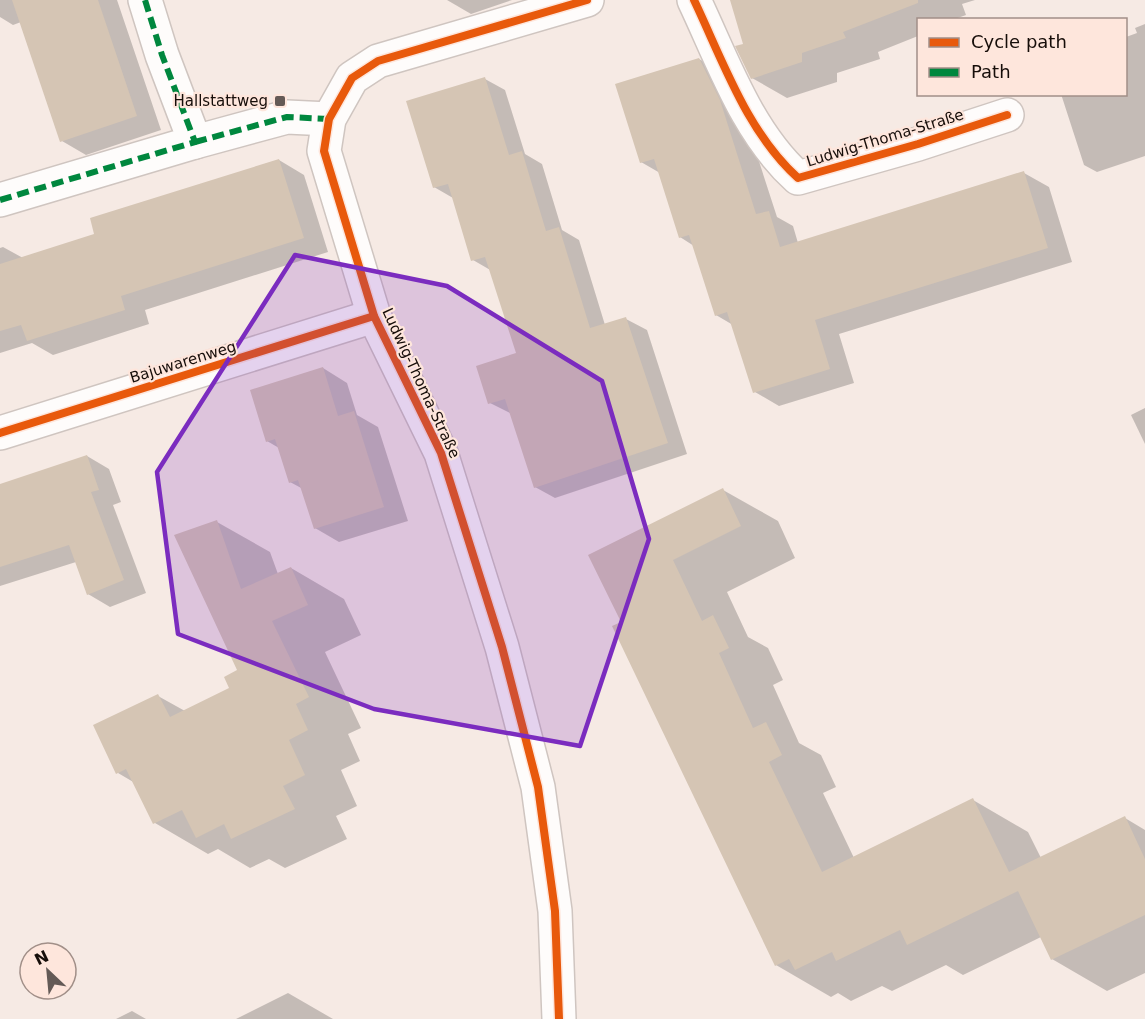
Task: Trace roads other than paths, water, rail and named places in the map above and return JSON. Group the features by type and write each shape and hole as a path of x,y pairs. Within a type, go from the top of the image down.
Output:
{"street":[{"path":"145,0 162,55 195,142"},
{"name":"Ludwig-Thoma-Straße","path":"694,0 751,121 780,162 798,178 918,144 1006,115"},
{"name":"Ludwig-Thoma-Straße","path":"559,1019 555,911 538,787 505,658 441,453 374,316 324,151 329,119 351,78 378,61 582,1"},
{"path":"0,200 287,117 329,119"},
{"name":"Bajuwarenweg","path":"0,433 374,316"}],"place":[{"name":"Hallstattweg","path":"280,101"}]}
